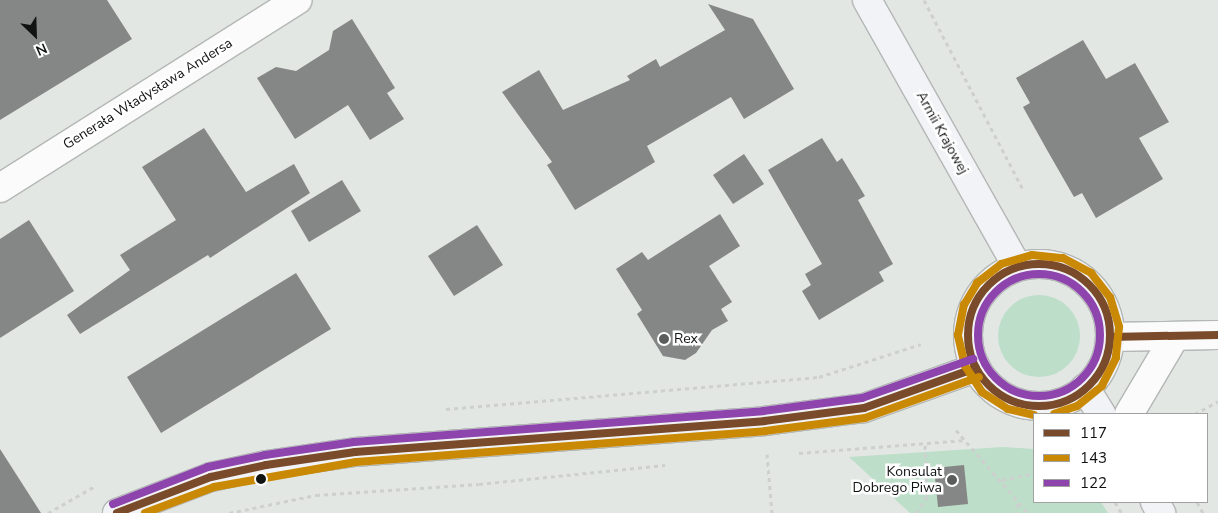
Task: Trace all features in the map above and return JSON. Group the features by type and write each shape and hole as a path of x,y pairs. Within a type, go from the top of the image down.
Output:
{"street":[{"name":"Generała Władysława Andersa","path":"0,188 297,0"},
{"name":"Armii Krajowej","path":"867,0 1017,266"},
{"path":"1017,266 1053,266 1070,270 1092,287 1106,310 1110,337 1106,356 1085,388 1068,400 1047,405 1026,404 1006,398 988,385 976,368 968,345 969,320 978,297 995,278 1017,266"},
{"path":"1110,337 1174,338 1218,335"},
{"path":"1130,413 1174,338"},
{"path":"117,513 211,477 266,465 355,452 764,421 864,408 976,368"},
{"path":"1085,388 1100,413"}],"path":[{"path":"924,0 1024,191"},
{"path":"1197,413 1218,401"},
{"path":"956,430 1002,480 1017,503 1028,513"},
{"path":"795,453 965,440"},
{"path":"916,513 927,498 925,444"},
{"path":"767,454 772,513"},
{"path":"757,455 776,454"},
{"path":"229,513 316,495 479,484 672,464"},
{"path":"1002,480 1033,473"},
{"path":"1017,503 1017,513"}],"green space":[{"path":"1039,295 1055,298 1068,307 1077,320 1080,336 1077,352 1068,365 1055,374 1039,377 1023,374 1010,365 1001,352 998,336 1001,320 1010,307 1023,298"},
{"path":"1003,447 1033,449 1033,503 1102,503 1108,513 910,513 849,457"}],"building":[{"path":"0,0 107,0 132,39 0,120"},
{"path":"708,4 753,19 794,89 744,119 731,97 647,146 655,162 575,210 547,165 552,162 502,92 539,70 563,110 630,80 627,76 656,59 660,67 725,30"},
{"path":"352,19 395,88 387,93 404,119 370,140 348,105 295,139 257,78 276,67 296,71 329,50 333,31"},
{"path":"1083,40 1106,79 1135,63 1169,122 1139,138 1163,179 1096,218 1082,193 1074,197 1047,150 1023,107 1030,103 1016,78"},
{"path":"204,128 246,192 294,164 310,193 210,258 208,255 80,334 67,315 130,270 120,255 176,220 142,167"},
{"path":"822,138 837,162 842,158 865,196 858,200 893,264 879,272 884,281 819,320 802,291 811,285 805,274 822,264 768,170"},
{"path":"744,154 764,184 733,204 713,175"},
{"path":"342,180 361,211 309,242 291,211"},
{"path":"720,214 740,246 709,266 732,302 721,309 728,321 712,330 696,353 685,360 663,356 637,314 642,310 616,269 642,252 648,260"},
{"path":"29,220 74,291 0,338 0,239"},
{"path":"477,225 503,265 454,296 428,256"},
{"path":"296,273 331,329 161,433 127,377"},
{"path":"0,449 41,513 0,513"},
{"path":"964,465 968,504 938,507 934,468"}],"transit line":[{"name":"143","path":"1033,415 1008,409 982,392 965,366 958,335 964,305 977,283 1001,264 1032,255 1063,258 1091,273 1110,297 1119,327 1116,358 1102,386 1077,406 1057,413"},
{"name":"117","path":"1039,264 1066,270 1078,276 1089,285 1098,296 1104,308 1110,335 1104,362 1098,374 1089,385 1078,394 1066,400 1039,406 1012,400 1000,394 989,385 980,374 974,362 968,335 974,308 980,296 989,285 1000,276 1012,270 1039,264"},
{"name":"122","path":"1039,274 1062,279 1082,292 1095,312 1100,335 1095,358 1082,378 1062,391 1039,396 1016,391 996,378 983,358 978,335 983,312 996,292 1016,279 1039,274"},
{"name":"117","path":"1110,337 1218,335"},
{"name":"122","path":"113,504 208,467 265,455 354,442 763,411 862,398 973,359"},
{"name":"117","path":"117,513 211,477 266,465 355,452 764,421 864,408 976,368"},
{"name":"143","path":"145,513 214,487 356,462 765,431 865,418 979,377"}],"place":[{"name":"Rex","path":"664,339"},
{"name":"Konsulat Dobrego Piwa","path":"952,480"}]}
